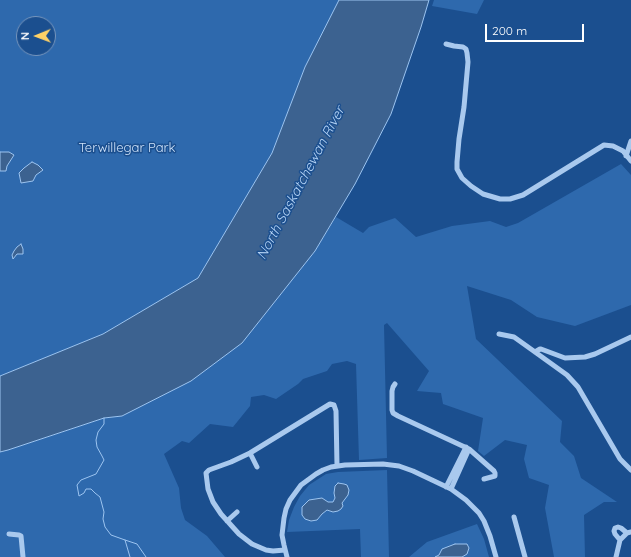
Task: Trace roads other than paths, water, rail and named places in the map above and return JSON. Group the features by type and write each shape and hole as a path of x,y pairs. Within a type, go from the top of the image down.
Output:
{"street":[{"path":"446,44 463,47 466,49 467,53 468,62 464,107 456,162 457,169 462,178 471,186 484,194 500,199 510,199 523,195 604,145 614,147 623,152 631,161"},
{"path":"626,156 631,142"},
{"path":"498,334 514,337 567,375 578,387 620,459 631,470"},
{"path":"535,352 542,349 565,358 579,358 595,354 631,337"},
{"path":"557,367 565,358"},
{"path":"395,384 392,391 392,410 395,415 467,448 494,471 494,476 484,479"},
{"path":"285,550 266,550 252,544 240,534 216,508 210,496 206,472 250,453 330,404 334,405 336,410 337,466"},
{"path":"287,430 291,436"},
{"path":"448,488 467,448"},
{"path":"250,453 257,467"},
{"path":"287,557 282,535 286,509 290,500 301,485 309,478 323,470 337,466 353,464 384,464 399,466 413,471 448,488 466,500 479,513 488,529 496,557"},
{"path":"227,521 237,512"},
{"path":"514,517 525,557"},
{"path":"616,557 620,540 629,532 618,527 615,528 614,531 620,540"},
{"path":"9,534 21,536 23,557"}],"water":[{"name":"North Saskatchewan River","path":"339,0 429,0 391,114 355,184 315,251 242,343 191,381 122,416 104,418 0,452 0,376 103,334 198,278 272,153 305,67"},
{"path":"0,152 9,152 14,155 7,166 6,171 0,171"},
{"path":"32,162 43,170 36,175 33,181 21,183 19,173"},
{"path":"21,244 23,254 17,254 13,259 12,255 14,251"},
{"path":"338,483 347,485 349,490 348,495 342,503 343,506 341,509 333,512 327,510 317,520 311,521 305,519 302,515 302,507 309,500 322,498 328,502 333,502 335,498 335,486"},
{"path":"455,544 467,544 469,548 467,554 462,557 435,557 439,555 442,549"}],"waterway":[{"path":"104,418 104,424 98,432 96,440 97,447 104,460 96,474 81,480 77,485 79,496 84,493 86,489 91,489 100,497 104,512 103,519 105,527 111,535 137,544 146,557"},
{"path":"125,540 130,557"}],"park label":[{"name":"Terwillegar Park","path":"127,148"}]}
